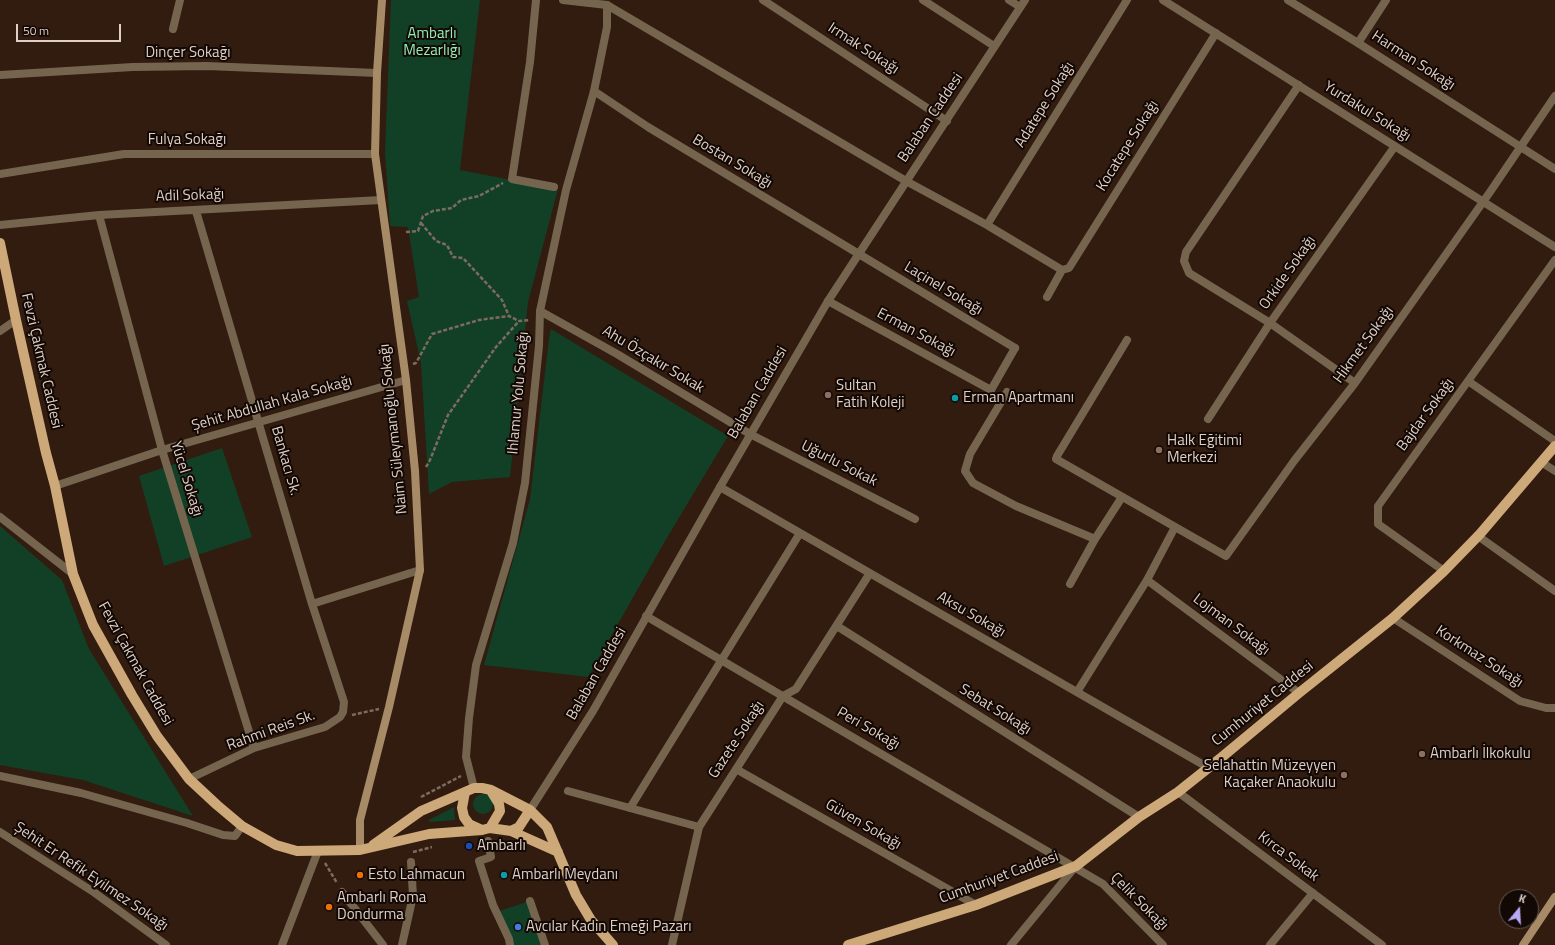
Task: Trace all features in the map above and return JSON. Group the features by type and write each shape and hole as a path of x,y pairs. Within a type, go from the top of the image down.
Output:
{"main road":[{"name":"Naim Süleymanoğlu Sokağı","path":"363,850 360,820 389,707 420,570 415,471 406,380 375,154 377,73 382,0"},
{"name":"Fevzi Çakmak Caddesi","path":"0,243 46,453 55,486 73,574 93,625 132,695 156,736 189,779 242,826 276,845 297,851 318,852 363,850 429,834 486,829 511,831 558,852"},
{"name":"Cumhuriyet Caddesi","path":"848,945 976,905 1076,866 1139,817 1178,792 1209,768 1299,693 1393,618 1444,571 1496,517 1555,446"},
{"path":"363,850 421,810 470,790 482,788 491,790 530,810 547,827 576,895 591,920 613,945"},
{"path":"470,790 462,808 464,817 469,824 486,829 500,811 499,804 491,790"},
{"path":"511,831 519,827 530,810"},
{"path":"1523,945 1555,897"}],"street":[{"path":"173,29 180,0"},
{"path":"536,0 530,62 512,179 554,187"},
{"path":"563,0 607,3 906,181 987,225 1062,270"},
{"path":"923,0 994,46"},
{"path":"1009,0 1023,3"},
{"name":"Adatepe Sokağı","path":"987,225 1127,0"},
{"name":"Yurdakul Sokağı","path":"1163,0 1555,247"},
{"name":"Harman Sokağı","path":"1288,0 1555,169"},
{"path":"1358,43 1386,0"},
{"name":"Irmak Sokağı","path":"766,1 947,121"},
{"name":"Ihlamur Yolu Sokağı","path":"470,790 470,772 466,757 469,718 476,665 513,544 525,483 539,346 540,315 566,190 594,91 607,27 607,3"},
{"name":"Balaban Caddesi","path":"530,810 593,711 750,434 828,301 1023,3"},
{"name":"Kocatepe Sokağı","path":"1046,296 1062,270 1069,268 1216,33"},
{"name":"Dinçer Sokağı","path":"0,75 133,67 207,66 377,73"},
{"path":"1299,85 1186,252 1184,261 1189,273 1270,323 1355,383"},
{"name":"Bostan Sokağı","path":"594,91 648,127 858,254"},
{"name":"Hikmet Sokağı","path":"1175,527 1226,556 1294,461 1355,383 1521,148 1555,96"},
{"name":"Orkide Sokağı","path":"1208,419 1270,323 1395,146"},
{"name":"Fulya Sokağı","path":"0,174 124,154 375,154"},
{"name":"Adil Sokağı","path":"0,225 99,215 381,200"},
{"name":"Bankacı Sk.","path":"196,211 260,423 312,604 344,702 343,712 340,717"},
{"name":"Yücel Sokağı","path":"99,215 162,450 254,748"},
{"name":"Laçinel Sokağı","path":"858,254 1014,348 991,390"},
{"name":"Bajdar Sokağı","path":"1444,571 1378,524 1378,506 1555,260"},
{"name":"Erman Sokağı","path":"828,301 991,390"},
{"name":"Ahu Özçakır Sokak","path":"540,315 617,354 750,434"},
{"path":"0,331 16,320"},
{"path":"1077,692 1147,580 1175,527 1056,459 1056,456 1127,340"},
{"name":"Şehit Abdullah Kala Sokağı","path":"55,486 162,450 406,380"},
{"path":"1468,381 1555,441"},
{"path":"1007,392 970,454 965,471 973,483 1016,506 1095,539"},
{"name":"Uğurlu Sokak","path":"750,434 915,519"},
{"path":"1541,462 1555,471"},
{"name":"Aksu Sokağı","path":"720,487 1209,768"},
{"path":"1070,584 1095,539 1122,497"},
{"path":"0,517 73,574"},
{"path":"630,808 800,533"},
{"path":"1478,536 1555,591"},
{"path":"312,604 420,570"},
{"name":"Gazete Sokağı","path":"672,945 699,827 783,696 796,689 870,573"},
{"name":"Lojman Sokağı","path":"1147,580 1299,693"},
{"name":"Peri Sokağı","path":"646,616 1076,866"},
{"name":"Korkmaz Sokağı","path":"1393,618 1520,700 1546,708 1555,708"},
{"name":"Sebat Sokağı","path":"837,626 1139,817"},
{"name":"Rahmi Reis Sk.","path":"189,779 254,748 325,726 340,717"},
{"name":"Güven Sokağı","path":"736,769 976,905"},
{"path":"0,776 81,793 187,823 223,835 235,836 242,826"},
{"path":"568,791 699,827"},
{"name":"Kırca Sokak","path":"1178,792 1382,945"},
{"name":"Şehit Er Refik Eyilmez Sokağı","path":"0,832 95,893 166,945"},
{"path":"488,841 491,857 479,861 493,905 509,939 510,945"},
{"path":"282,945 318,852"},
{"path":"402,945 413,896 411,862"},
{"path":"1011,945 1076,866"},
{"name":"Çelik Sokağı","path":"1076,866 1103,884 1163,945"},
{"path":"342,892 383,945"},
{"path":"1270,945 1313,893"},
{"path":"530,900 545,945"},
{"path":"151,945 158,939"}],"path":[{"path":"406,232 418,231 423,216 433,211 452,208 462,200 479,196 512,179"},
{"path":"421,223 436,241 447,245 453,257 463,258 502,300 509,316"},
{"path":"415,471 424,471 448,415 496,347 519,321 540,315"},
{"path":"403,366 416,363 432,334 479,320 509,316 519,321"},
{"path":"340,717 389,707"},
{"path":"417,798 470,772"},
{"path":"318,852 342,892"}],"green space":[{"name":"Ambarlı Mezarlığı","path":"391,0 480,0 460,170 558,189 528,302 510,477 452,482 429,494 421,363 407,301 419,297 408,227 390,226 385,152"},
{"path":"551,329 728,436 665,541 588,677 484,665 530,499"},
{"path":"222,448 252,537 164,566 139,476"},
{"path":"0,526 62,580 89,649 193,816 83,780 0,765"},
{"path":"483,794 490,797 493,804 490,811 483,814 476,811 473,804 476,797"},
{"path":"454,807 455,820 430,822 429,820"},
{"path":"530,901 545,945 510,945 496,912"}],"place":[{"name":"Sultan Fatih Koleji","path":"828,395"},
{"name":"Erman Apartmanı","path":"955,398"},
{"name":"Halk Eğitimi Merkezi","path":"1159,450"},
{"name":"Ambarlı İlkokulu","path":"1422,754"},
{"name":"Selahattin Müzeyyen Kaçaker Anaokulu","path":"1344,775"},
{"name":"Ambarlı","path":"469,846"},
{"name":"Esto Lahmacun","path":"360,875"},
{"name":"Ambarlı Meydanı","path":"504,875"},
{"name":"Ambarlı Roma Dondurma","path":"329,907"},
{"name":"Avcılar Kadın Emeği Pazarı","path":"518,927"}]}
